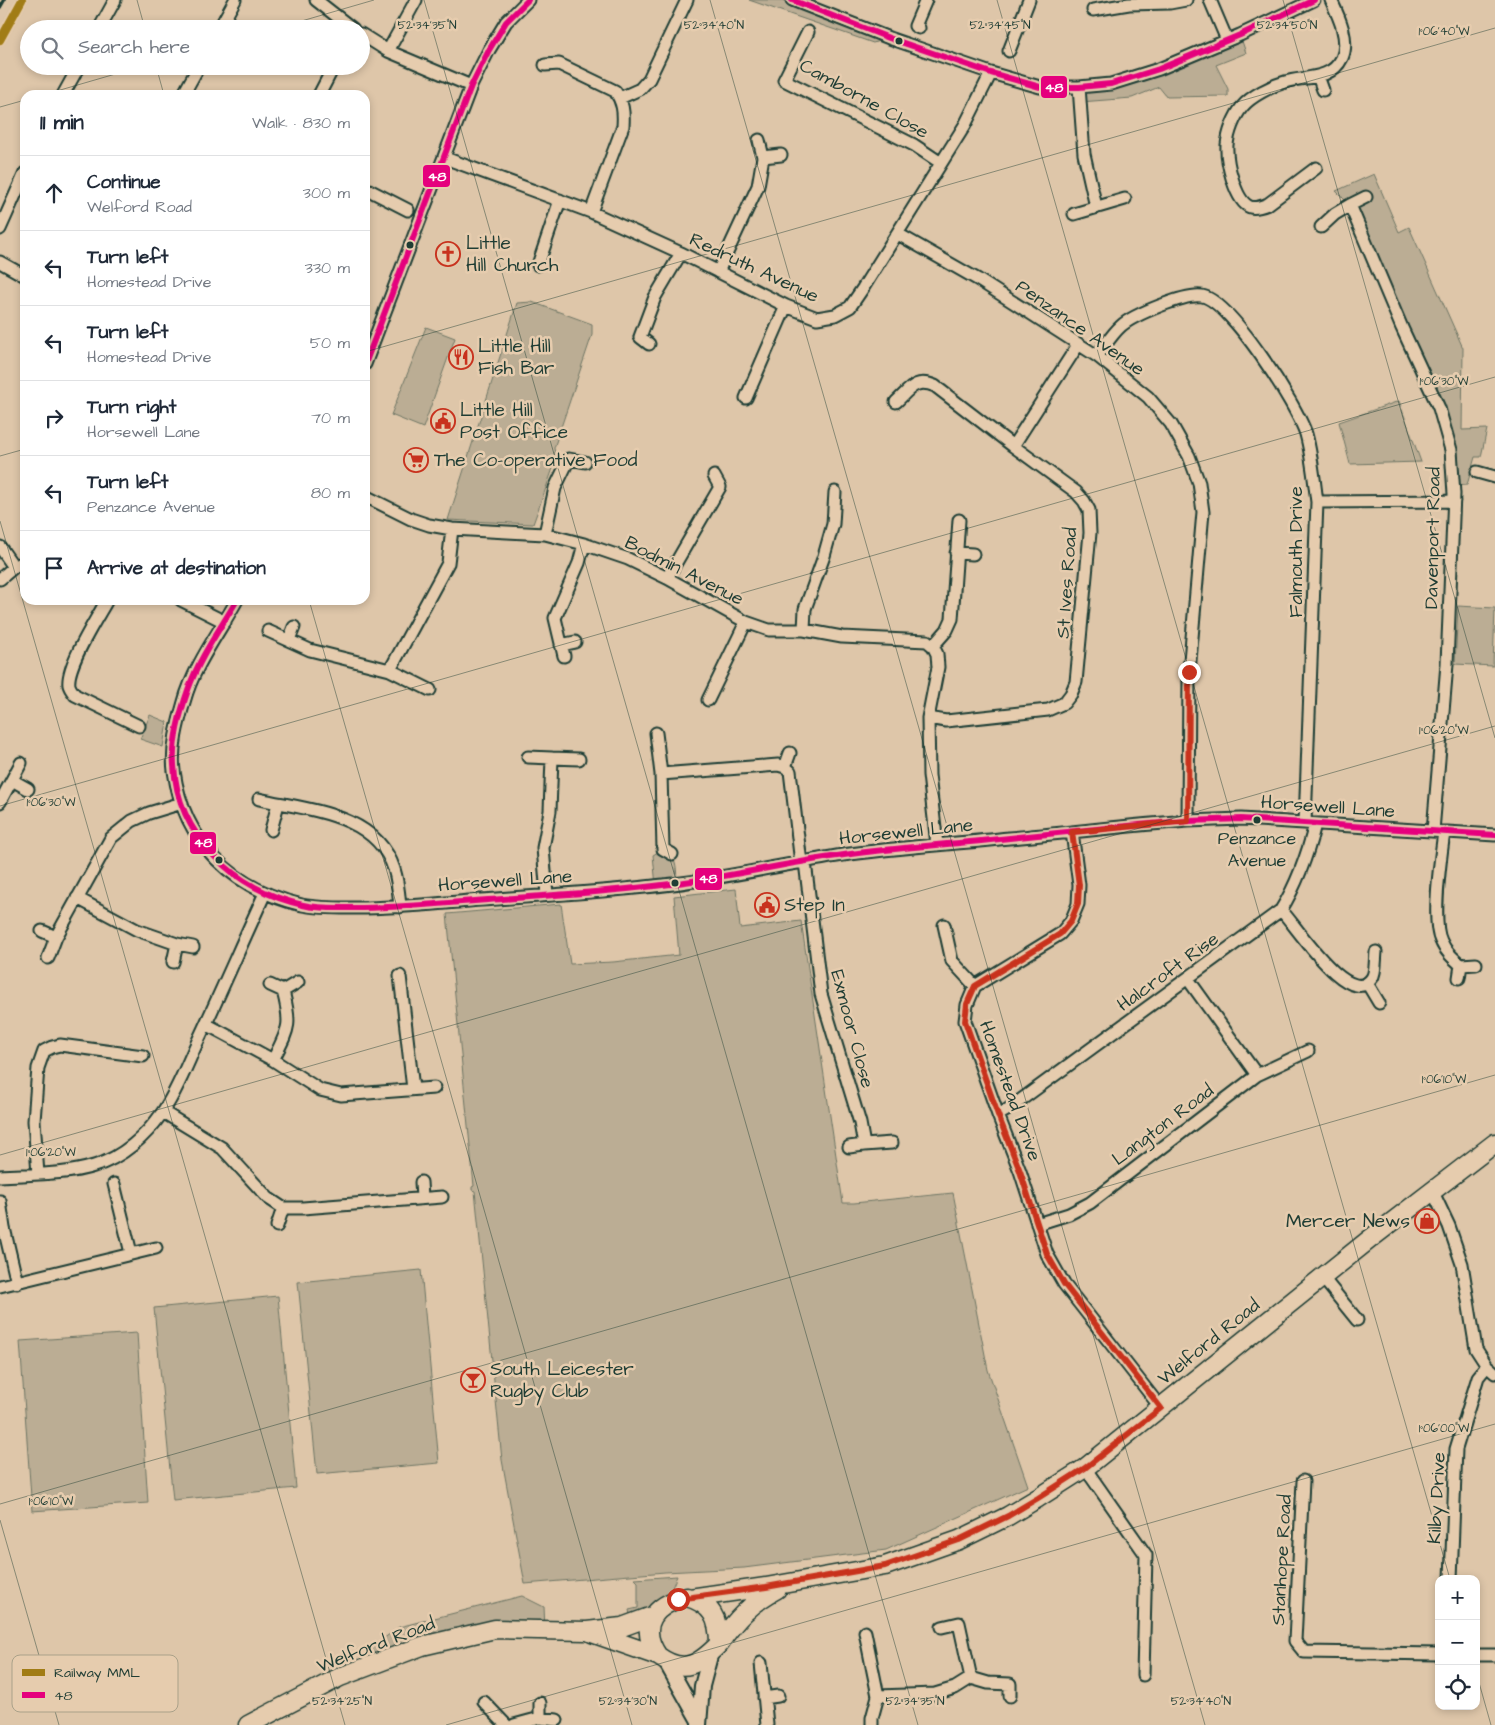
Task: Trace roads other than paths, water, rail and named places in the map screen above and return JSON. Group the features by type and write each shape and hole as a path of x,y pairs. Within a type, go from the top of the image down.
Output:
{"main road":[{"name":"Welford Road","path":"690,1598 885,1566 959,1540 1016,1511 1085,1468 1432,1190 1495,1143"},
{"name":"Welford Road","path":"715,1648 733,1623 759,1599 788,1583"},
{"path":"690,1598 699,1601 711,1611 716,1620 719,1633 715,1648 700,1662 680,1666 662,1659 651,1646 648,1633 652,1616 666,1604 678,1599 690,1598"},
{"name":"Welford Road","path":"248,1725 340,1677 422,1646 495,1629 587,1631 622,1627 652,1616"},
{"name":"Welford Road","path":"587,1631 662,1659"}],"street":[{"path":"104,20 115,0"},
{"path":"224,20 235,0"},
{"path":"316,0 342,20"},
{"path":"388,51 416,0"},
{"path":"370,351 471,86 506,22 528,0"},
{"path":"792,0 889,38 991,73 1040,86 1079,88 1111,84 1159,69 1314,0"},
{"path":"913,26 926,0"},
{"path":"1009,51 1029,0"},
{"path":"1094,10 1129,4 1170,3 1186,0"},
{"path":"1210,0 1227,40"},
{"path":"1316,168 1268,204 1260,208 1250,207 1239,197 1228,162 1227,146 1230,129 1243,106 1247,103 1286,82 1327,74 1336,67 1342,58 1344,35 1332,0"},
{"path":"620,98 640,89 649,79 682,2"},
{"name":"Camborne Close","path":"808,32 781,85 914,145 941,164"},
{"path":"370,40 388,51 471,86"},
{"path":"546,65 558,64 615,91 620,98 624,112 623,126 591,212"},
{"name":"Redruth Avenue","path":"445,158 591,212 681,253 786,306 817,318 834,315 850,307 898,234 965,125 991,73"},
{"path":"66,90 73,75"},
{"path":"187,90 194,75"},
{"path":"322,90 329,75"},
{"path":"1318,76 1323,90"},
{"path":"1079,88 1084,154 1096,207"},
{"path":"718,272 758,186 763,157 759,140"},
{"path":"763,157 781,155"},
{"path":"0,229 20,184"},
{"path":"370,191 408,210"},
{"path":"1321,227 1335,214 1366,197"},
{"path":"1074,214 1125,199"},
{"path":"538,265 560,200"},
{"name":"Davenport Road","path":"1350,205 1402,328 1439,408 1451,450 1454,500 1438,831 1436,919 1440,940 1449,954 1461,965"},
{"name":"Penzance Avenue","path":"898,234 978,279 1097,356 1148,397 1171,424 1189,456 1199,483 1203,512 1189,672 1188,821"},
{"path":"649,344 640,337 655,297 681,253"},
{"path":"0,262 20,273"},
{"name":"Falmouth Drive","path":"1097,356 1122,325 1153,309 1186,297 1203,296 1223,309 1264,359 1294,409 1305,433 1313,470 1317,502 1310,823"},
{"path":"746,398 786,306"},
{"path":"1013,446 1078,344"},
{"name":"St Ives Road","path":"896,402 914,385 925,382 935,386 1076,492 1084,501 1088,510 1090,533 1076,682 1071,694 1064,703 1048,710 946,721 928,718"},
{"path":"545,534 555,488 568,457 585,462"},
{"path":"1477,472 1495,478"},
{"path":"667,578 723,488 714,476"},
{"path":"804,630 805,609 833,524 834,492"},
{"name":"Bodmin Avenue","path":"370,498 429,526 545,534 584,544 628,559 667,578 746,622 769,630 804,630 842,638 927,641 933,646"},
{"path":"1317,502 1454,500"},
{"path":"937,845 929,775 928,718 938,667 937,654 933,646 947,630 952,619 959,520"},
{"path":"390,670 448,563 452,529"},
{"path":"575,642 562,650 555,618 579,563 584,544"},
{"path":"0,547 14,567"},
{"path":"956,553 974,554"},
{"path":"0,579 20,564"},
{"path":"104,605 74,662 69,687 75,696 139,726"},
{"path":"192,605 225,622"},
{"name":"Horsewell Lane","path":"235,605 192,680 184,702 174,753 174,770 182,803 192,829 206,849 242,881 265,893 303,905 332,908 400,907 663,885 844,855 1188,821 1240,819 1495,835"},
{"path":"708,700 746,622"},
{"path":"289,640 294,627"},
{"path":"268,631 310,650 390,670 430,690"},
{"path":"656,733 661,774 663,853"},
{"path":"661,774 778,765 785,767 790,754"},
{"path":"528,757 579,759"},
{"path":"547,895 543,848 550,812 552,758"},
{"path":"0,802 21,763"},
{"name":"Exmoor Close","path":"785,767 790,772 821,994 860,1123 864,1145"},
{"path":"12,780 28,789"},
{"path":"259,799 312,809 344,819 372,835 388,853 395,870 400,907"},
{"path":"48,958 56,937 111,838 132,821 149,813 182,803"},
{"path":"272,830 278,804"},
{"name":"Halcroft Rise","path":"998,1115 1015,1105 1281,910 1291,894 1312,838 1310,823"},
{"path":"944,926 952,961 975,986 1060,934 1071,921 1078,904 1079,885 1072,832"},
{"path":"0,1176 38,1174 95,1166 115,1157 132,1146 147,1132 163,1112 206,1024 265,893"},
{"path":"77,898 137,930 177,944 193,947"},
{"path":"1281,910 1326,965 1342,979 1352,984 1361,986 1374,977 1376,952"},
{"path":"42,931 56,937"},
{"path":"173,962 177,944"},
{"path":"1459,978 1461,965 1476,964"},
{"path":"400,976 413,1089"},
{"path":"1188,979 1257,1075"},
{"path":"283,991 298,982"},
{"path":"1367,983 1379,1003"},
{"path":"270,986 283,991"},
{"name":"Homestead Drive","path":"975,986 967,1004 965,1021 1020,1171 1047,1254 1064,1284 1161,1408"},
{"path":"273,1060 288,1031 289,1013 283,991"},
{"path":"206,1024 273,1060 320,1090 341,1095 434,1088"},
{"path":"38,1174 34,1121 38,1068 44,1052 60,1045 143,1056"},
{"name":"Langton Road","path":"1037,1224 1069,1214 1090,1203 1257,1075 1308,1051"},
{"path":"163,1112 222,1148 268,1198 283,1208 442,1197"},
{"path":"849,1146 892,1143"},
{"path":"421,1182 422,1198"},
{"path":"114,1184 131,1253"},
{"path":"1432,1190 1449,1226 1462,1264 1476,1349 1491,1370"},
{"path":"0,1201 4,1228 17,1282"},
{"path":"277,1226 283,1208"},
{"path":"0,1286 156,1248"},
{"path":"1323,1278 1357,1320"},
{"name":"Kilby Drive","path":"1451,1575 1456,1449 1478,1377 1491,1370"},
{"path":"1085,1468 1146,1555 1143,1675"},
{"name":"Stanhope Road","path":"1303,1481 1295,1640 1304,1652 1435,1654"},
{"path":"942,1627 959,1623 971,1678"},
{"path":"866,1632 878,1696 872,1725"},
{"path":"699,1722 702,1686 715,1648"},
{"path":"1480,1655 1495,1655"},
{"path":"662,1659 699,1722"},
{"path":"761,1663 767,1725"},
{"path":"878,1696 935,1694 955,1688 971,1678 988,1683 1010,1684 1010,1696"},
{"path":"764,1698 778,1696"},
{"path":"484,1702 506,1725"},
{"path":"540,1703 540,1718"},
{"path":"514,1725 540,1718 557,1720"}],"railway":[{"path":"0,7 4,0"}],"rail line":[{"name":"MML","path":"0,40 22,0"}],"place":[{"name":"Little Hill Church","path":"448,254"},
{"name":"Little Hill Fish Bar","path":"461,357"},
{"name":"Little Hill Post Office","path":"443,421"},
{"name":"The Co-operative Food","path":"416,460"},
{"name":"Penzance Avenue","path":"1257,820"},
{"name":"Step In","path":"767,905"},
{"name":"Mercer News","path":"1427,1221"},
{"name":"South Leicester Rugby Club","path":"473,1380"}]}
